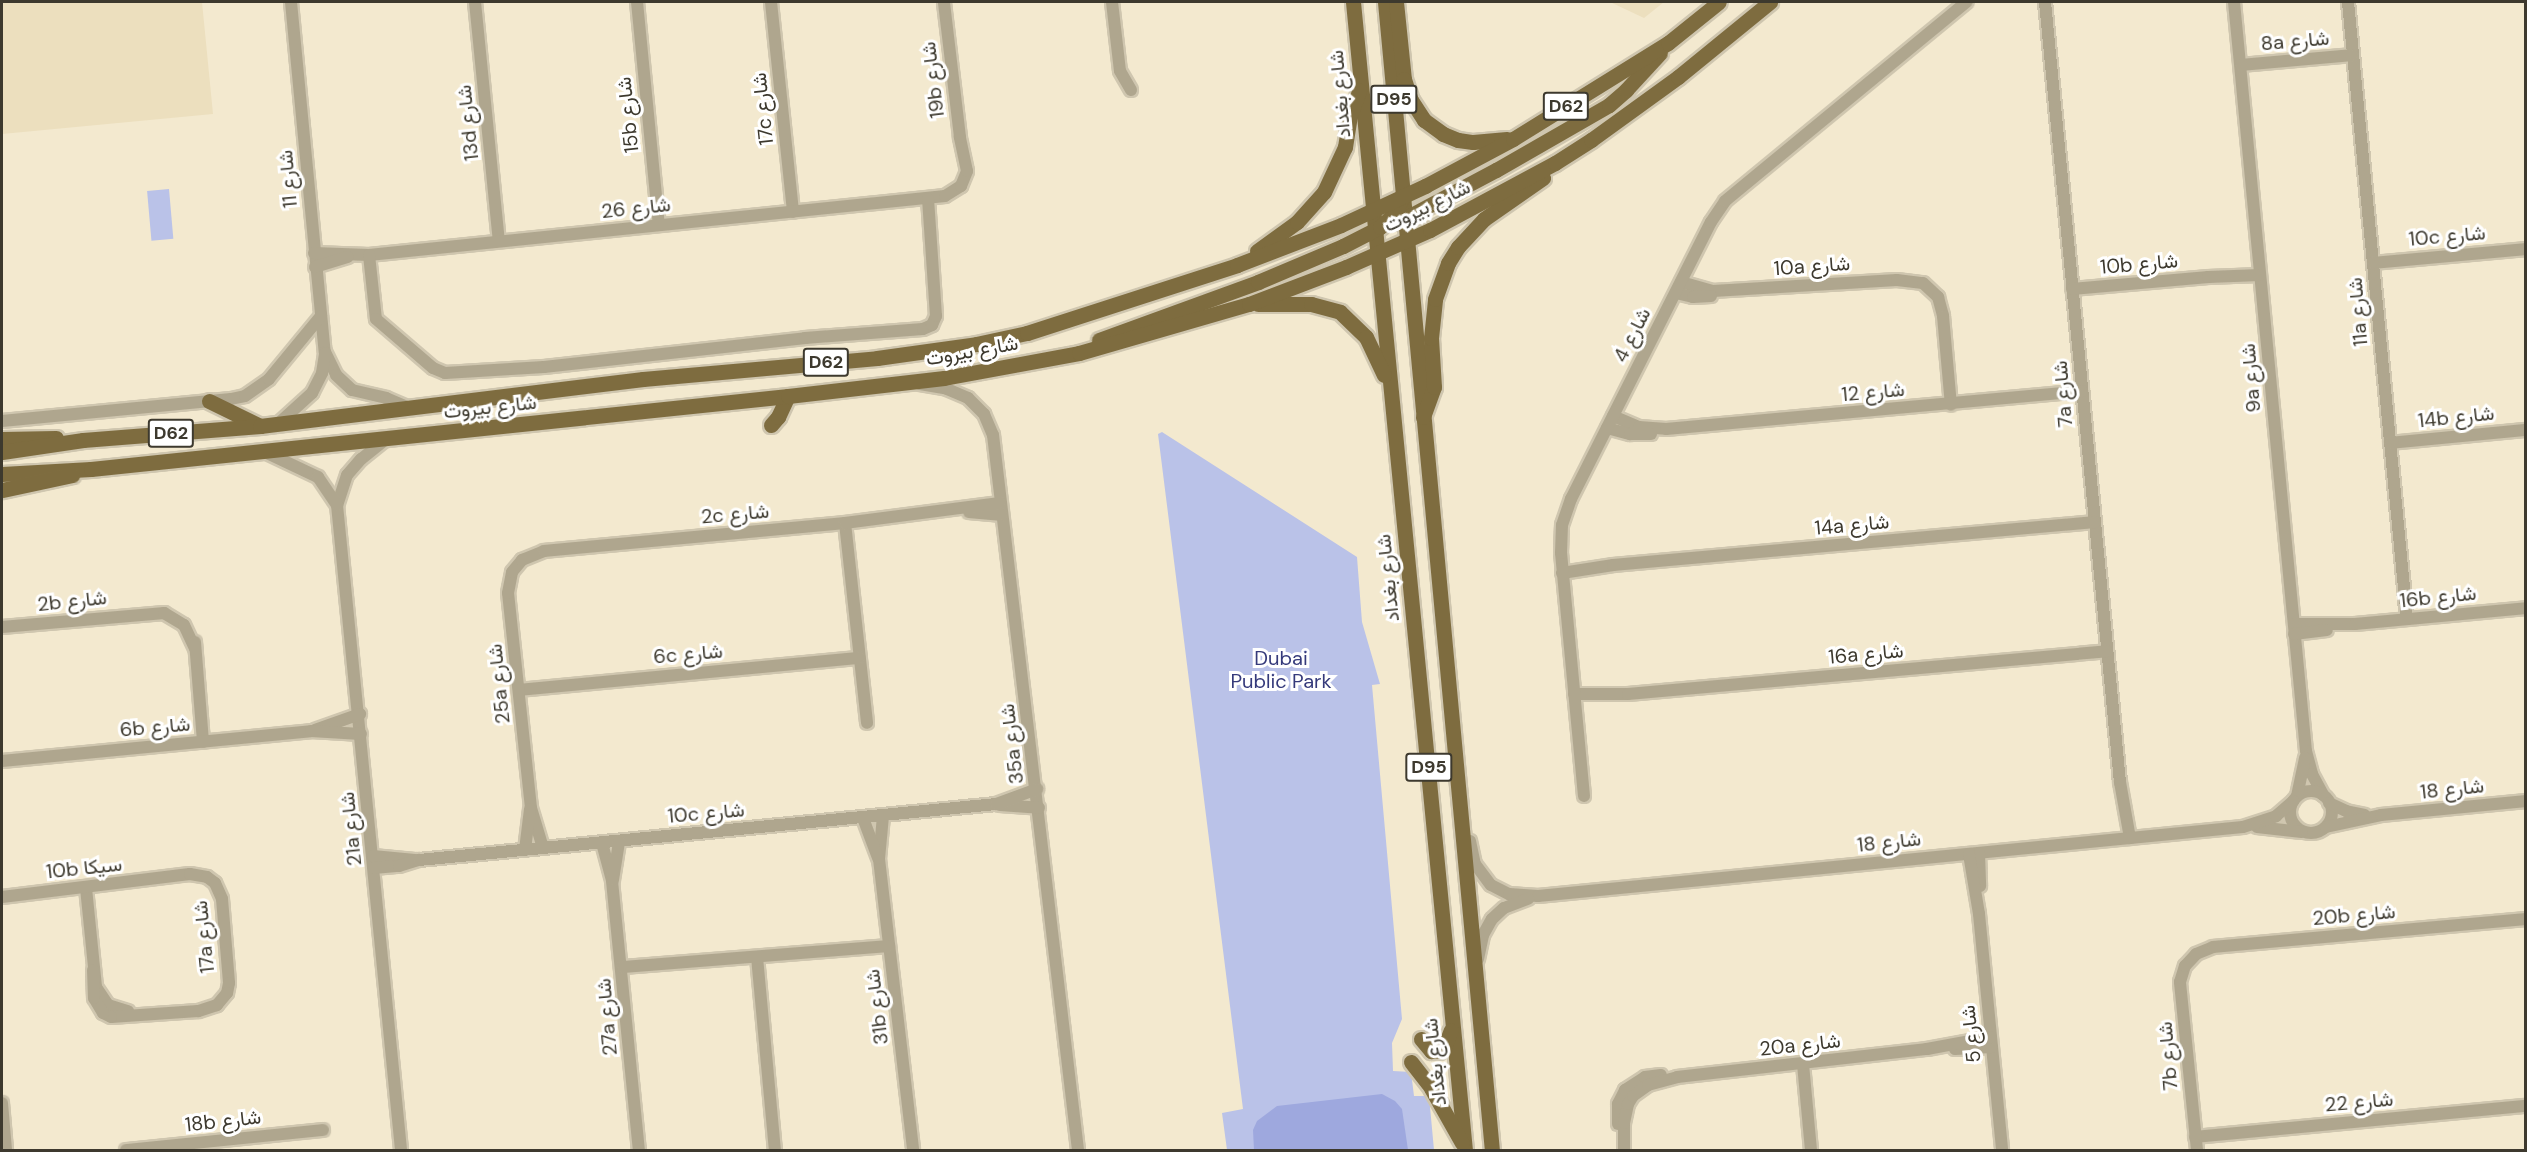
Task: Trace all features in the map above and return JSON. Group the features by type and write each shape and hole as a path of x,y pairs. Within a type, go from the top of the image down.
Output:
{"main road":[{"name":"شارع بغداد","path":"1353,2 1388,385 1432,800 1465,1149"},
{"name":"D95","path":"1385,2 1492,1150"},
{"path":"1396,2 1404,79 1411,100 1424,120 1443,134 1458,140 1473,142 1513,139"},
{"name":"شارع بيروت","path":"2,452 83,440 260,426 405,406 643,379 877,358 976,344 1027,333 1237,265 1403,196 1513,139 1668,43 1719,2"},
{"name":"شارع بيروت","path":"2,474 91,469 266,452 913,382 1079,353 1249,304 1407,240 1555,163 1670,83 1770,2"},
{"path":"1376,254 1388,232 1405,216 1496,170 1608,105 1644,72 1668,43"},
{"path":"1237,265 1297,222 1324,192 1342,156 1350,116 1361,89"},
{"path":"1423,417 1434,387 1431,338 1435,299 1448,263 1477,225 1534,186 1555,163"},
{"path":"1079,353 1118,331 1258,282 1374,231 1392,216 1403,196"},
{"path":"1249,304 1311,304 1340,312 1366,337 1388,385"},
{"path":"771,425 778,417 788,396"},
{"path":"209,401 260,426"},
{"name":"شارع بيروت","path":"2,439 83,440"},
{"name":"شارع بيروت","path":"2,490 91,469"},
{"path":"1421,1039 1431,1051 1444,1048 1452,1022"},
{"path":"1411,1062 1431,1088 1465,1149"}],"street":[{"name":"شارع 11","path":"279,423 312,393 321,374 325,352 291,2"},
{"name":"13d شارع","path":"475,2 499,241"},
{"name":"15b شارع","path":"637,2 659,225"},
{"name":"17c شارع","path":"771,2 793,212"},
{"name":"19b شارع","path":"944,2 963,154"},
{"path":"1112,2 1120,71 1131,90"},
{"name":"شارع 4","path":"1584,796 1560,539 1566,512 1717,211 1734,191 1966,2"},
{"name":"7a شارع","path":"2045,2 2125,838"},
{"name":"9a شارع","path":"2235,2 2306,751 2312,774 2326,799"},
{"name":"11a شارع","path":"2348,2 2407,619"},
{"name":"8a شارع","path":"2241,65 2353,55"},
{"name":"شارع 26","path":"314,253 369,255 928,199 945,196 961,186 967,171 963,154"},
{"path":"369,255 376,319 433,368 445,373 544,367 805,338 923,329 932,325 936,316 928,199"},
{"name":"10c شارع","path":"2373,263 2526,249"},
{"name":"شارع 26","path":"315,267 349,256"},
{"name":"10b شارع","path":"2072,289 2260,271"},
{"name":"10a شارع","path":"1678,287 1729,291 1897,280 1917,274 1931,278 1944,296 1943,316 1951,405"},
{"path":"2,421 237,398 264,384 321,316"},
{"name":"شارع 11","path":"325,352 336,375 352,390 386,398 405,406"},
{"name":"35a شارع","path":"913,382 958,393 977,405 984,414 993,435 1037,789 1078,1150"},
{"name":"شارع 12","path":"1610,422 1666,429 1951,405 2082,391"},
{"name":"14b شارع","path":"2390,443 2526,430"},
{"name":"21a شارع","path":"386,439 361,459 347,475 337,505 360,714 401,1150"},
{"name":"21a شارع","path":"266,452 318,477 337,505"},
{"name":"2c شارع","path":"522,560 544,551 845,523 953,510 1001,509"},
{"name":"14a شارع","path":"1562,569 2095,522"},
{"path":"845,523 867,723"},
{"name":"25a شارع","path":"522,560 512,572 508,593 531,808 543,848"},
{"name":"16b شارع","path":"2294,629 2526,608"},
{"name":"2b شارع","path":"2,627 171,609 186,616 193,630 203,742"},
{"name":"16a شارع","path":"1575,698 2107,651"},
{"name":"6c شارع","path":"519,690 860,658"},
{"name":"6b شارع","path":"311,731 360,714"},
{"name":"6b شارع","path":"2,761 311,731 361,734"},
{"name":"9a شارع","path":"2295,798 2306,751"},
{"name":"شارع 18","path":"1455,762 1464,785 1472,855 1479,873 1499,890 1509,894 1538,896 2243,827 2277,827 2303,832"},
{"name":"10c شارع","path":"996,804 1037,789"},
{"path":"2310,791 2326,799 2331,816 2326,827 2317,832 2303,832 2290,819 2295,798 2310,791"},
{"name":"شارع 18","path":"2243,827 2276,816 2295,798"},
{"name":"شارع 18","path":"2326,799 2354,813 2381,815"},
{"name":"شارع 18","path":"2326,827 2381,815 2526,801"},
{"name":"10c شارع","path":"373,862 419,860 602,843 996,804 1039,808"},
{"name":"25a شارع","path":"525,850 531,808"},
{"name":"31b شارع","path":"883,816 879,859 913,1150"},
{"name":"31b شارع","path":"863,818 879,859"},
{"name":"27a شارع","path":"612,881 619,841"},
{"name":"27a شارع","path":"602,843 612,881 639,1150"},
{"name":"شارع 5","path":"1974,853 2002,1150"},
{"name":"10b سيكا","path":"2,897 170,878"},
{"name":"17a شارع","path":"86,888 94,998 103,1013 119,1017 205,1010 217,1005 225,997 229,983 216,900 207,886 192,880 170,878"},
{"name":"شارع 18","path":"1476,979 1480,943 1492,920 1512,904 1538,896"},
{"name":"20b شارع","path":"2190,960 2205,949 2214,947 2526,919"},
{"path":"622,967 889,946"},
{"path":"757,957 775,1150"},
{"name":"7b شارع","path":"2190,960 2180,982 2197,1150"},
{"name":"20a شارع","path":"1623,1146 1617,1114 1625,1090 1645,1077 1677,1077 1803,1065 1991,1042"},
{"path":"1803,1065 1811,1150"},
{"path":"2,1103 6,1150"},
{"name":"شارع 22","path":"2195,1137 2526,1106"},
{"name":"18b شارع","path":"126,1150 242,1145 323,1130"}],"shaded area":[{"path":"2,2 202,2 213,114 2,134"},
{"path":"1610,2 1664,2 1644,18"},
{"path":"1382,1094 1395,1101 1402,1109 1408,1150 1254,1150 1253,1130 1257,1121 1277,1106"}],"green space":[{"path":"169,189 173,239 151,241 147,191"},
{"name":"Dubai Public Park","path":"1162,432 1357,557 1362,622 1380,684 1372,685 1402,1019 1392,1043 1393,1071 1411,1072 1414,1096 1429,1096 1434,1150 1227,1150 1222,1113 1243,1109 1158,434"}]}
